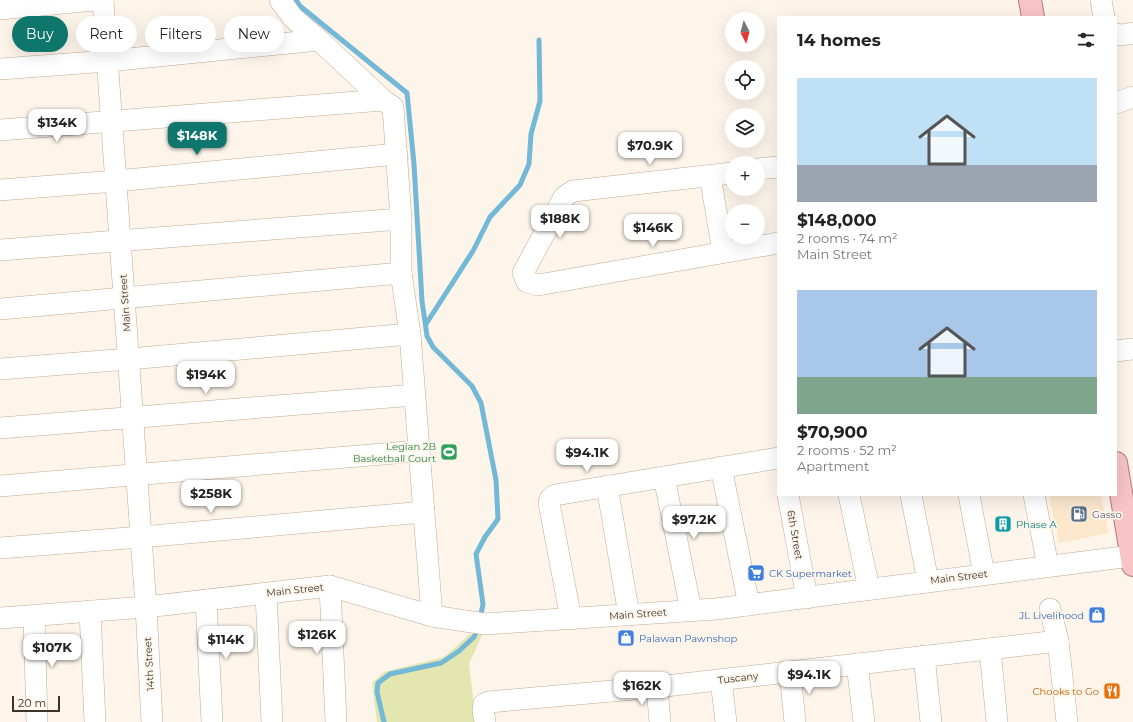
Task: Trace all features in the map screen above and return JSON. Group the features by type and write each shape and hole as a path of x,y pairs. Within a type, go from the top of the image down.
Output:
{"main road":[{"path":"1030,0 1033,16"},
{"path":"1117,469 1132,560"}],"street":[{"path":"0,9 94,0"},
{"name":"Main Street","path":"103,0 146,607"},
{"path":"280,0 293,18 319,40 383,100 393,107 402,219 401,273 410,334 432,616"},
{"path":"1101,0 1104,16"},
{"path":"1117,34 1133,33"},
{"path":"0,69 108,61 319,40"},
{"path":"1117,88 1133,90"},
{"path":"1117,103 1133,97"},
{"path":"0,130 383,100"},
{"path":"0,190 116,181 397,154"},
{"path":"765,168 777,167"},
{"path":"725,174 573,191 564,197 523,274 527,282 538,285 777,243"},
{"path":"710,176 723,252"},
{"path":"0,250 402,219"},
{"path":"0,309 401,273"},
{"path":"0,369 410,334"},
{"path":"1117,351 1133,350"},
{"path":"0,428 415,395"},
{"path":"0,486 419,451"},
{"path":"571,619 549,504 550,499 555,495 777,458"},
{"path":"721,467 749,605"},
{"path":"664,477 691,610"},
{"path":"607,486 629,615"},
{"name":"6th Street","path":"788,496 807,598"},
{"path":"849,496 869,589"},
{"path":"911,496 928,581"},
{"path":"969,496 984,574"},
{"path":"1034,496 1048,566"},
{"path":"0,548 424,512"},
{"name":"Main Street","path":"0,618 146,607 330,586 432,616 479,623 571,619 749,605 1048,566 1132,560"},
{"path":"330,586 336,722"},
{"path":"266,594 272,722"},
{"path":"206,600 212,722"},
{"name":"14th Street","path":"146,607 152,722"},
{"path":"1050,609 1058,641 1067,722"},
{"path":"90,611 94,722"},
{"path":"34,616 37,722"},
{"name":"Tuscany","path":"485,722 483,710 484,704 489,702 657,687 1058,641"},
{"path":"990,649 998,722"},
{"path":"924,656 931,722"},
{"path":"857,664 864,722"},
{"path":"790,672 796,722"},
{"path":"721,680 726,722"},
{"path":"657,687 660,722"}],"shaded area":[{"path":"1049,496 1101,496 1109,533 1059,543"}],"green space":[{"path":"470,634 482,635 469,664 476,722 377,722 372,683 384,672 444,657"}],"waterway":[{"path":"296,0 300,6 407,93 414,164 422,301 427,336 433,347 472,386 481,403 496,480 498,519 485,537 476,554 483,604 480,619"},
{"path":"426,324 473,251 490,217 520,185 529,164 531,134 540,101 539,40"},
{"path":"384,722 377,692 378,683 390,674 441,663 459,651 474,637 478,629"}],"place":[{"name":"Legian 2B Basketball Court","path":"449,452"},
{"name":"Gasso","path":"1079,514"},
{"name":"Phase A","path":"1003,524"},
{"name":"CK Supermarket","path":"756,573"},
{"name":"JL Livelihood","path":"1097,615"},
{"name":"Palawan Pawnshop","path":"626,638"},
{"name":"Chooks to Go","path":"1112,691"}]}
